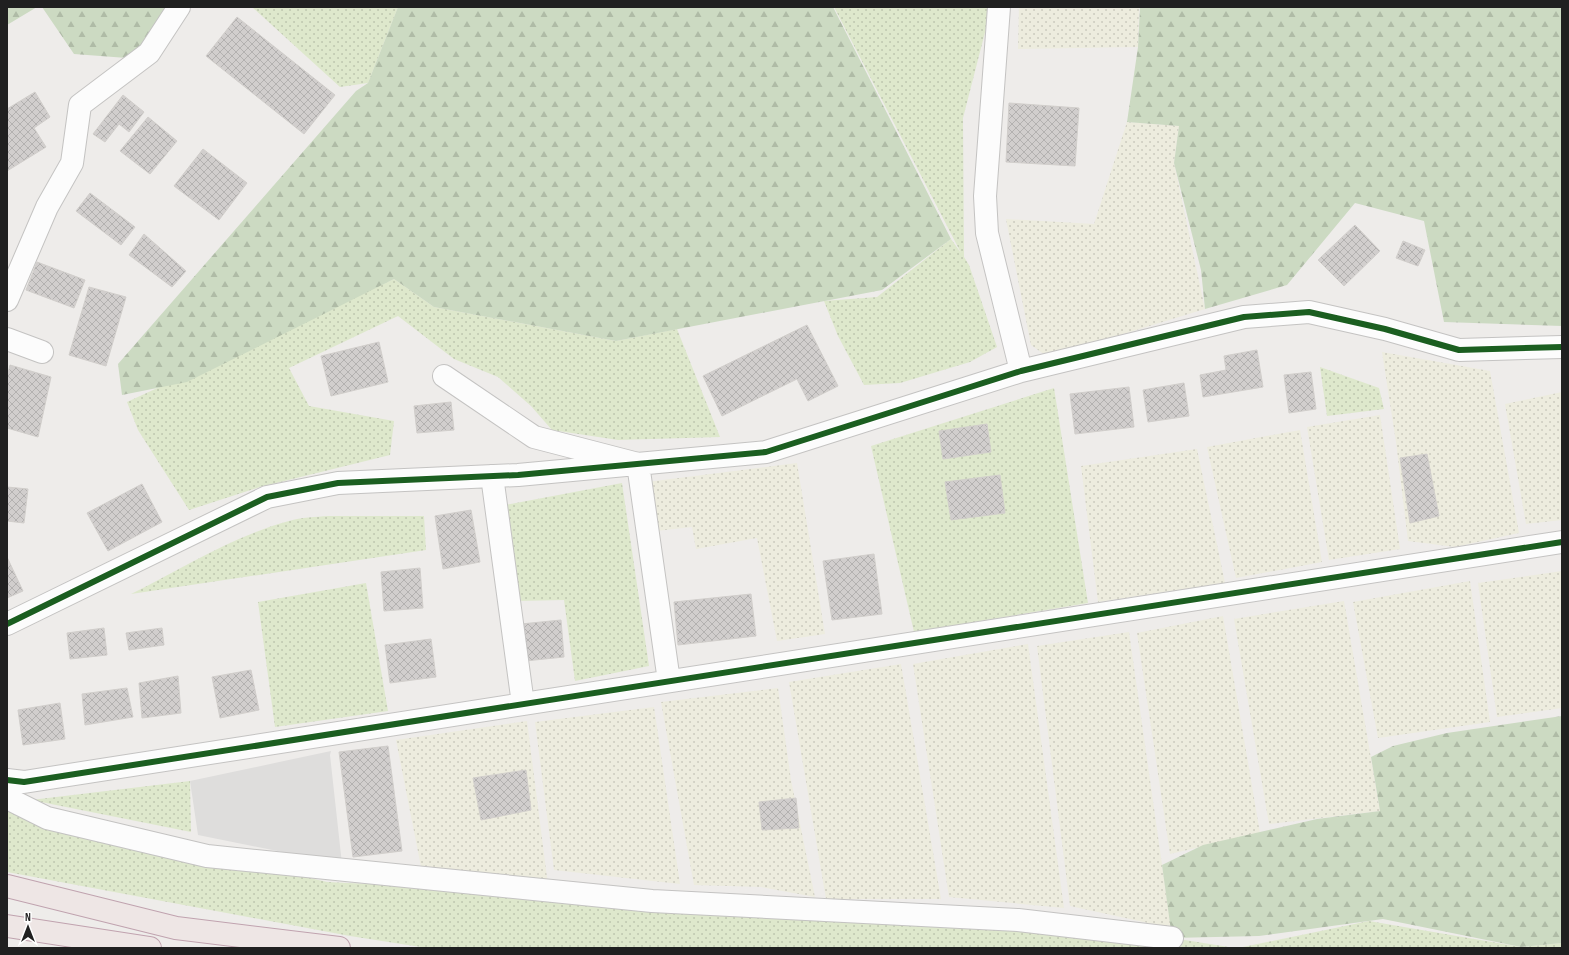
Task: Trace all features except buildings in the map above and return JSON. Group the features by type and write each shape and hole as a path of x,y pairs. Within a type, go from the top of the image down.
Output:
{"highway":[{"path":"7,886 176,928 339,948"},
{"path":"7,926 150,948"}],"street":[{"path":"7,300 47,207 72,163 80,105 149,53 179,7"},
{"path":"999,7 985,196 987,233 1021,371"},
{"path":"7,624 267,497 338,483 518,475 766,452 1021,371 1244,317 1309,312 1385,329 1459,350 1562,347"},
{"path":"7,339 42,352"},
{"path":"444,376 534,437 638,464"},
{"path":"638,464 669,681"},
{"path":"492,476 523,704"},
{"path":"7,780 24,782 1562,542"},
{"path":"7,798 47,818 207,856 652,901 1018,920 1172,938"}],"shaded area":[{"path":"1019,7 1139,7 1138,47 1018,49"},
{"path":"1127,122 1179,126 1174,163 1205,309 1048,357 1031,345 1006,219 1094,224"},
{"path":"1382,352 1490,371 1519,533 1455,547 1408,541 1396,442"},
{"path":"1562,392 1562,520 1526,524 1505,404"},
{"path":"1380,415 1400,549 1329,560 1307,427"},
{"path":"1300,430 1322,562 1236,578 1207,447"},
{"path":"1197,449 1225,583 1098,602 1081,466"},
{"path":"797,463 825,634 777,641 757,538 696,549 692,527 656,531 647,482"},
{"path":"1562,571 1562,708 1497,717 1478,583"},
{"path":"1470,581 1490,722 1378,738 1353,602"},
{"path":"1344,601 1380,811 1269,824 1234,619"},
{"path":"1223,616 1260,833 1170,854 1137,633"},
{"path":"1129,632 1171,928 1070,906 1037,646"},
{"path":"1028,644 1064,908 949,897 913,664"},
{"path":"901,664 941,899 826,899 789,682"},
{"path":"778,688 791,780 815,897 761,887 694,885 661,702"},
{"path":"654,707 680,884 554,870 535,722"},
{"path":"527,721 548,885 422,872 396,740"},
{"path":"331,751 330,755 342,864 198,835 190,781"}],"green space":[{"path":"7,7 37,7 7,25"},
{"path":"42,7 178,7 140,59 74,54"},
{"path":"252,7 398,7 368,83 340,87"},
{"path":"398,7 833,7 951,239 882,290 616,341 434,307 394,279 187,382 122,395 118,364 356,91 368,83"},
{"path":"834,7 991,7 963,118 964,257 969,265 997,347 970,362 900,383 864,385 838,336 824,301 877,297 951,239 961,253"},
{"path":"1140,7 1562,7 1562,326 1444,322 1424,221 1355,203 1287,285 1205,309 1201,270 1174,163 1179,126 1127,122 1138,47"},
{"path":"394,279 434,307 616,341 677,329 720,437 618,440 552,430 531,406 498,377 454,359 398,316 289,368 309,406 394,421 390,455 260,487 189,510 138,430 127,402"},
{"path":"1320,367 1379,388 1384,409 1327,416"},
{"path":"1054,388 1088,603 914,632 871,446"},
{"path":"622,483 649,666 575,681 564,600 516,601 505,505"},
{"path":"424,516 426,550 131,594 208,553 268,527 308,517"},
{"path":"366,583 388,711 275,727 258,602"},
{"path":"1562,716 1562,943 1521,947 1383,919 1259,936 1172,938 1162,865 1203,845 1317,819 1380,811 1371,757 1393,746 1447,733"},
{"path":"190,781 191,832 31,800"},
{"path":"7,808 327,882 585,894 1172,938 1235,948 427,948 350,936 7,872"},
{"path":"1369,921 1521,947 1562,943 1562,948 1238,948"}],"cycle path":[{"path":"7,624 267,497 338,483 518,475 766,452 1021,371 1244,317 1309,312 1385,329 1459,350 1562,347"},
{"path":"7,780 24,782 1562,542"}]}
